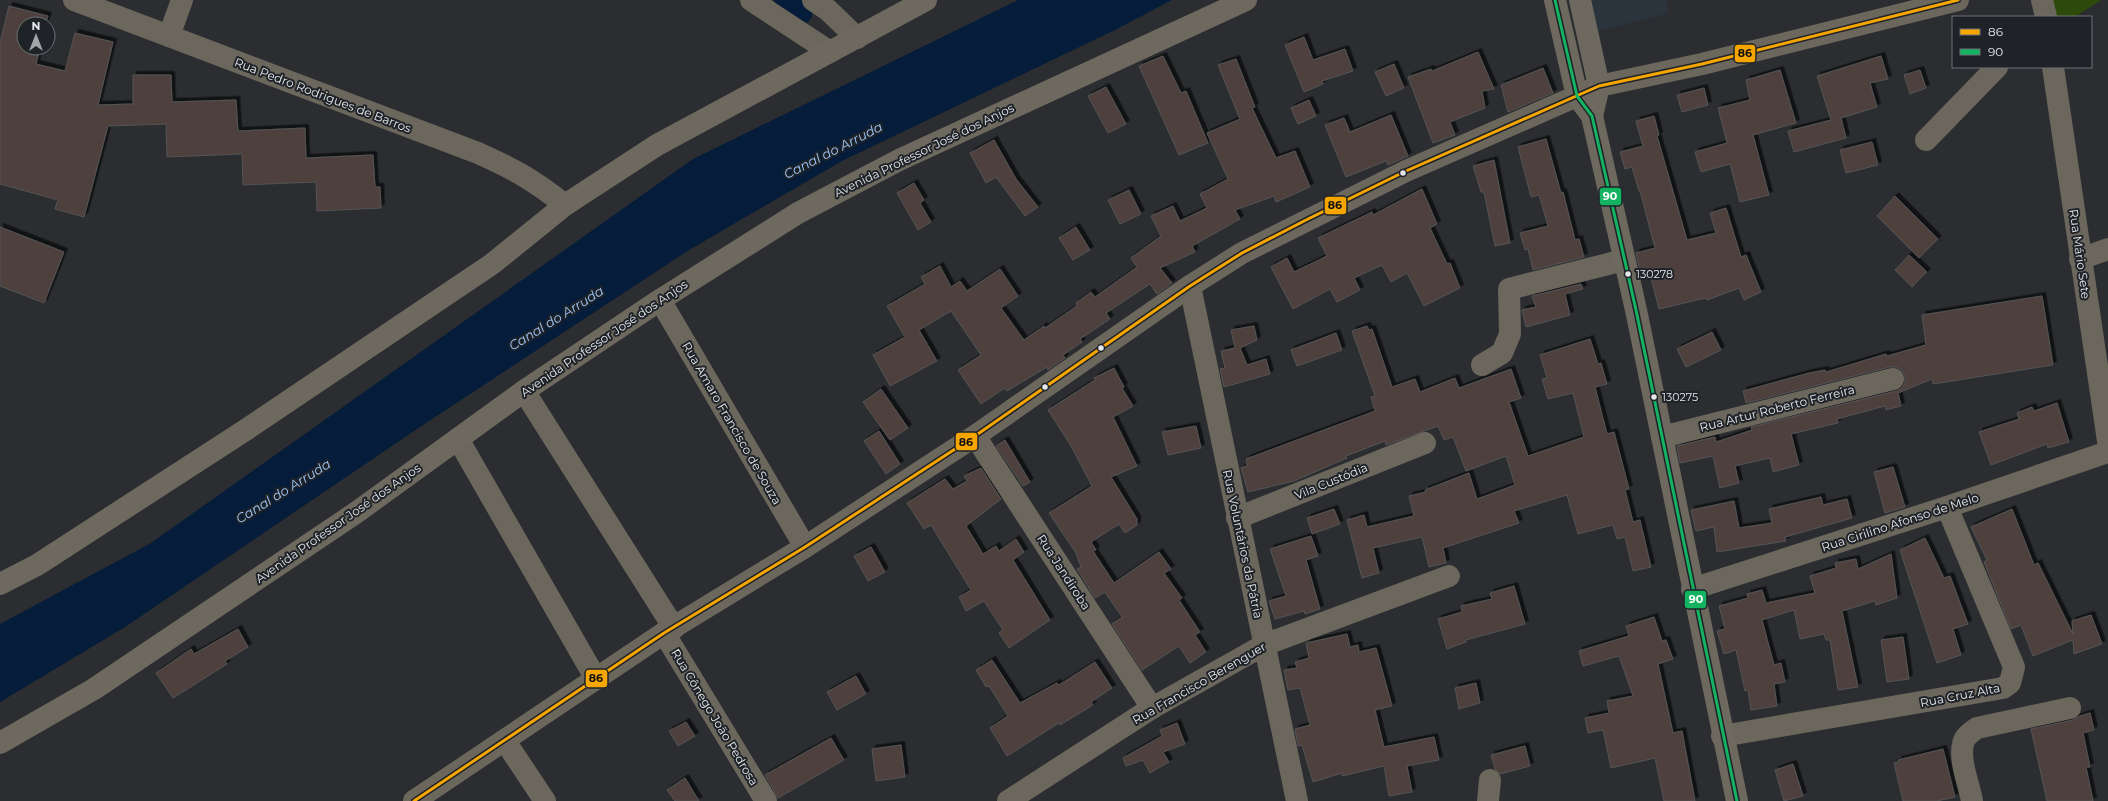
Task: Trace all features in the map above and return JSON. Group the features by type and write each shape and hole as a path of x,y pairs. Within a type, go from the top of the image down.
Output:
{"main road":[{"path":"0,584 37,565 244,431 492,264 565,205 657,145 926,0"},
{"name":"Avenida Professor José dos Anjos","path":"0,744 94,689 350,516 524,391 660,300 798,213 899,160 1246,0"},
{"path":"1555,0 1577,96 1592,116 1662,437 1722,736 1737,801"},
{"path":"1580,0 1599,86 1592,116"}],"street":[{"name":"Rua Pedro Rodrigues de Barros","path":"74,0 509,167 536,182 565,205"},
{"path":"169,36 182,0"},
{"path":"751,0 830,52"},
{"path":"813,0 828,10 857,38"},
{"path":"414,801 669,630 805,546 975,436 1190,286 1242,253 1406,171 1599,86 1702,64 1958,0"},
{"path":"2042,0 2046,16"},
{"path":"1926,140 1996,68"},
{"name":"Rua Mário Sete","path":"2053,68 2108,442"},
{"path":"2080,259 2108,249"},
{"path":"1482,365 1502,353 1510,334 1509,289 1624,260"},
{"name":"Rua Voluntários da Pátria","path":"1190,286 1297,801"},
{"name":"Rua Amaro Francisco de Souza","path":"660,300 805,546"},
{"name":"Rua Artur Roberto Ferreira","path":"1662,437 1893,379"},
{"name":"Rua Cônego João Pedrosa","path":"524,391 669,630 766,801"},
{"name":"Rua Jandiroba","path":"975,436 1152,708"},
{"path":"458,439 596,679"},
{"name":"Vila Custódia","path":"1237,518 1425,443"},
{"name":"Rua Cirilino Afonso de Melo","path":"1692,589 1947,507 2108,452"},
{"name":"Rua Cruz Alta","path":"1722,736 2003,688 2010,683 2014,667 1947,507"},
{"name":"Rua Francisco Berenguer","path":"1008,801 1152,708 1264,645 1449,576"},
{"path":"1972,801 1962,758 1963,744 1968,735 1977,728 2070,708"},
{"path":"505,741 545,801"},
{"path":"1488,801 1490,780"}],"shaded area":[{"path":"1591,0 1666,0 1669,13 1598,31"}],"green space":[{"path":"2049,0 2101,0 2077,16 2052,16"}],"water":[{"name":"Canal do Arruda","path":"1018,0 1172,0 1117,29 842,161 689,250 417,429 125,627 0,702 0,624 151,543 693,159"}],"building":[{"path":"9,6 48,16 16,16 16,56 38,56 36,64 65,71 75,33 113,42 98,105 133,104 133,75 171,75 172,102 236,100 238,131 305,128 306,158 373,155 375,187 380,187 381,208 317,211 316,182 243,185 242,154 167,157 166,124 108,126 84,217 55,209 58,200 0,184 0,43"},
{"path":"1304,37 1313,60 1345,49 1353,71 1322,81 1323,84 1304,92 1285,45"},
{"path":"1478,52 1494,89 1482,91 1485,108 1450,122 1455,135 1433,143 1408,77 1431,69 1432,71"},
{"path":"1163,56 1181,93 1186,91 1208,143 1179,155 1139,66"},
{"path":"1881,56 1888,79 1870,83 1877,107 1841,118 1846,138 1794,152 1788,131 1831,120 1817,76"},
{"path":"1236,59 1255,107 1252,108 1276,158 1295,151 1310,187 1276,202 1274,196 1235,210 1240,219 1192,246 1195,252 1160,268 1172,283 1157,294 1150,284 1106,313 1110,319 1080,339 1082,342 1063,355 1065,358 1048,370 1047,367 1007,391 1005,388 981,404 958,370 981,355 951,311 919,330 937,361 890,386 873,355 905,337 887,306 925,284 921,277 940,266 951,287 960,281 967,291 1000,269 1018,296 1001,308 1024,340 1044,326 1045,328 1077,306 1076,303 1091,292 1095,297 1137,267 1131,258 1161,236 1151,216 1173,206 1180,221 1207,208 1200,194 1228,179 1207,133 1240,119 1218,65"},
{"path":"1394,64 1404,88 1386,96 1375,72"},
{"path":"1543,68 1553,93 1508,112 1501,85"},
{"path":"1780,70 1796,123 1753,135 1769,195 1740,202 1730,164 1701,172 1695,152 1727,143 1718,108 1750,100 1746,80"},
{"path":"1920,70 1926,88 1910,94 1904,75"},
{"path":"1106,87 1126,124 1108,133 1088,96"},
{"path":"1704,88 1708,105 1682,112 1677,95"},
{"path":"1309,100 1316,116 1298,124 1291,108"},
{"path":"1391,115 1408,156 1388,165 1386,161 1346,177 1325,125 1344,118 1350,132"},
{"path":"1654,116 1659,135 1657,136 1687,240 1716,233 1710,213 1726,208 1741,257 1746,255 1761,292 1744,300 1739,288 1707,300 1706,298 1659,309 1649,270 1640,272 1636,253 1655,248 1632,167 1625,169 1620,152 1643,146 1636,121"},
{"path":"1546,139 1561,193 1563,192 1575,240 1579,239 1584,257 1533,270 1528,249 1525,250 1520,233 1548,226 1539,195 1531,197 1518,147"},
{"path":"994,140 1016,179 1038,207 1025,216 996,177 986,183 970,153"},
{"path":"1872,142 1878,165 1846,173 1840,150"},
{"path":"1494,160 1510,243 1495,246 1484,192 1481,192 1473,166"},
{"path":"914,183 924,200 920,203 931,222 918,230 897,193"},
{"path":"1422,189 1437,224 1430,228 1447,264 1450,263 1460,288 1424,306 1407,273 1391,282 1382,265 1354,278 1360,290 1337,302 1330,289 1293,309 1271,267 1287,258 1294,272 1327,256 1318,238 1372,212 1373,215"},
{"path":"1129,190 1141,214 1120,224 1108,200"},
{"path":"1895,196 1938,239 1919,258 1877,216"},
{"path":"0,227 64,252 44,303 0,286"},
{"path":"1076,227 1090,250 1073,260 1059,238"},
{"path":"1909,255 1927,272 1912,287 1895,270"},
{"path":"1581,284 1583,289 1565,294 1570,315 1526,327 1522,310 1536,307 1532,296"},
{"path":"2042,296 2053,365 1933,384 1932,379 1898,393 1901,406 1886,410 1885,406 1837,419 1838,423 1791,434 1799,465 1773,472 1770,458 1735,466 1739,483 1720,488 1713,456 1680,463 1677,446 1715,437 1716,442 1752,430 1751,427 1896,391 1902,388 1905,383 1905,376 1902,370 1896,367 1890,367 1746,403 1743,391 1809,373 1825,370 1826,372 1886,354 1887,356 1926,345 1922,315"},
{"path":"1254,326 1257,340 1240,348 1247,365 1266,359 1270,374 1224,387 1220,369 1225,368 1221,351 1235,348 1231,330"},
{"path":"1367,326 1369,330 1372,329 1392,387 1415,379 1420,392 1455,378 1459,388 1511,369 1521,398 1509,402 1528,456 1584,437 1573,393 1548,399 1542,379 1547,378 1540,355 1590,339 1598,364 1601,363 1607,384 1595,387 1607,434 1614,432 1629,489 1625,490 1633,522 1640,520 1651,567 1633,571 1625,537 1617,539 1613,525 1578,534 1567,495 1514,511 1519,523 1443,548 1446,563 1429,567 1422,537 1373,548 1379,573 1362,578 1347,520 1364,515 1367,527 1414,516 1409,496 1426,492 1425,490 1469,473 1477,499 1515,485 1506,456 1466,471 1453,437 1444,440 1438,426 1386,445 1385,441 1346,456 1347,458 1294,481 1248,492 1241,468 1247,466 1246,459 1375,411 1371,397 1375,396 1352,331"},
{"path":"1712,332 1721,350 1686,367 1677,349"},
{"path":"1336,333 1342,350 1297,366 1291,350"},
{"path":"1114,368 1124,387 1122,388 1133,406 1113,417 1137,466 1111,477 1137,519 1137,525 1125,533 1119,524 1091,542 1096,550 1093,551 1114,583 1159,552 1171,569 1164,573 1182,598 1179,600 1200,632 1195,635 1206,652 1190,663 1179,646 1142,670 1112,624 1122,617 1105,592 1095,598 1077,569 1081,567 1076,553 1049,513 1092,486 1071,446 1048,410 1095,380 1094,378"},
{"path":"881,389 908,428 890,440 863,402"},
{"path":"2057,403 2069,442 2048,448 2047,444 1991,465 1979,432 2019,419 2017,413 2032,407 2034,411"},
{"path":"1196,426 1201,448 1168,455 1162,432"},
{"path":"879,431 900,464 886,474 864,441"},
{"path":"1005,440 1030,482 1023,486 996,446"},
{"path":"1893,467 1905,507 1885,513 1874,472"},
{"path":"981,468 1001,499 966,526 983,554 996,546 999,551 1016,539 1024,552 1013,560 1050,620 1009,648 999,633 1003,630 984,601 966,611 959,597 971,590 931,525 924,529 907,503 945,479 953,489 967,481 964,476"},
{"path":"1821,497 1823,505 1847,499 1852,518 1785,537 1786,541 1717,552 1714,527 1696,531 1691,510 1734,501 1739,528 1772,523 1769,509"},
{"path":"1334,509 1340,524 1312,534 1307,518"},
{"path":"2012,509 2034,565 2038,563 2073,634 2072,621 2091,615 2102,644 2074,654 2073,640 2033,656 2021,625 2011,629 1984,562 1987,560 1971,527"},
{"path":"1311,536 1318,556 1306,560 1320,609 1305,614 1304,611 1275,619 1269,601 1286,596 1270,549"},
{"path":"1925,538 1944,578 1950,576 1968,624 1953,629 1961,655 1937,663 1900,550"},
{"path":"871,547 885,572 868,581 854,556"},
{"path":"1891,554 1897,598 1876,605 1875,601 1842,611 1858,687 1838,690 1830,640 1826,640 1824,634 1800,639 1794,610 1762,620 1774,665 1781,663 1785,682 1774,684 1777,706 1751,710 1748,690 1745,691 1736,650 1724,654 1717,631 1725,629 1719,606 1748,598 1747,594 1762,590 1766,603 1815,593 1810,576 1836,568 1835,563 1856,559 1858,569"},
{"path":"1514,586 1525,624 1466,640 1466,642 1447,649 1438,619 1462,612 1461,606 1492,599 1490,593"},
{"path":"1654,617 1662,641 1666,640 1673,659 1658,664 1673,733 1682,731 1695,801 1664,801 1655,758 1611,768 1603,730 1588,733 1585,718 1609,713 1607,701 1633,696 1619,656 1583,666 1579,651 1629,636 1626,626"},
{"path":"238,629 248,647 225,661 227,664 173,698 156,673 191,649 194,654"},
{"path":"1347,634 1350,647 1358,645 1359,652 1376,648 1392,706 1375,710 1384,747 1434,737 1439,760 1407,766 1412,792 1389,796 1384,766 1342,776 1342,773 1313,782 1302,745 1298,746 1295,729 1310,725 1300,688 1288,690 1284,670 1297,668 1295,662 1309,658 1306,643"},
{"path":"1903,637 1909,679 1887,682 1881,640"},
{"path":"992,660 1020,703 1057,683 1059,685 1095,662 1112,688 1091,702 1093,705 1060,725 1059,723 1007,756 990,728 1008,716 989,686 986,687 976,670"},
{"path":"856,676 866,694 837,710 827,692"},
{"path":"1476,683 1480,703 1459,709 1455,688"},
{"path":"2090,713 2094,730 2083,733 2090,767 2086,767 2093,801 2047,801 2031,729 2073,720"},
{"path":"686,722 695,736 678,746 669,731"},
{"path":"1177,723 1185,744 1163,752 1169,762 1150,773 1143,760 1126,766 1123,758 1162,736 1160,730"},
{"path":"831,738 844,760 778,798 765,775"},
{"path":"901,745 905,777 876,781 872,749"},
{"path":"1525,746 1530,766 1500,774 1495,769 1491,755"},
{"path":"1943,749 1955,797 1937,801 1903,801 1894,763 1899,762 1898,760"},
{"path":"1793,764 1803,796 1784,801 1775,770"},
{"path":"685,778 699,801 675,801 667,790"}],"waterway":[{"path":"785,0 802,13"}],"transit line":[{"name":"90","path":"1555,0 1577,96 1592,116 1636,310 1737,801"},
{"name":"86","path":"414,801 664,633 805,547 975,436 1190,286 1242,253 1406,171 1599,86 1702,64 1958,0"}],"place":[{"name":"130278","path":"1628,274"},
{"name":"130275","path":"1654,397"}]}
